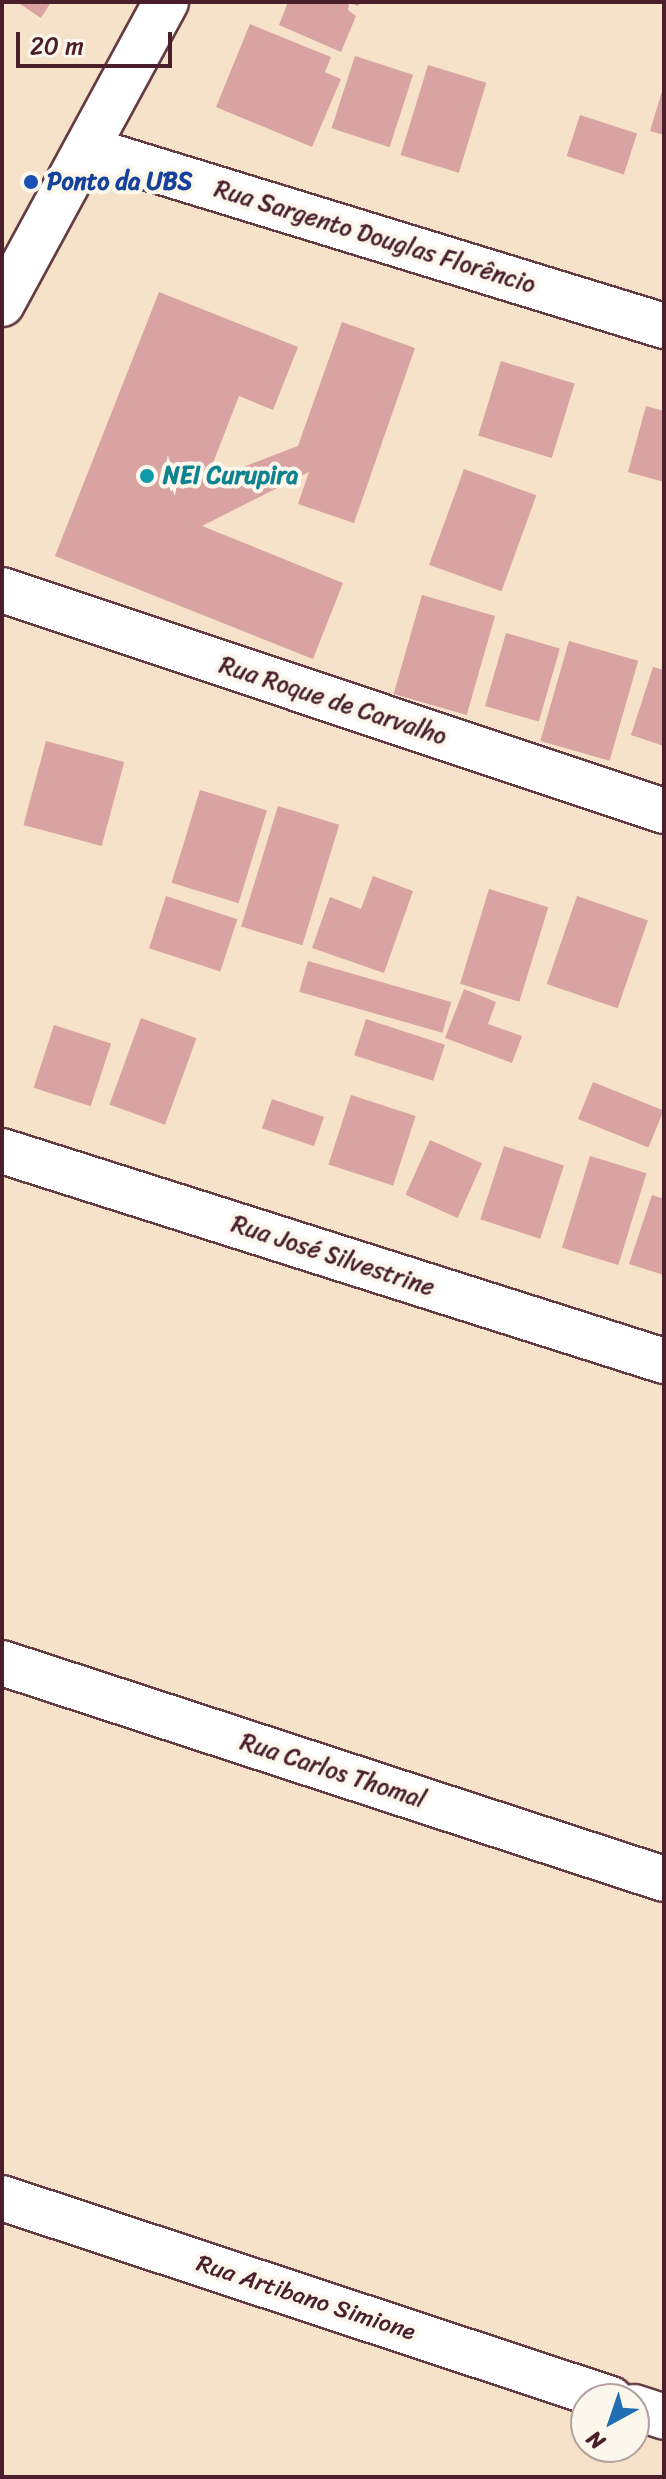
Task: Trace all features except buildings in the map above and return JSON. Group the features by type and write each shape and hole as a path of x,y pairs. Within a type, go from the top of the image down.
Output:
{"street":[{"path":"2,304 166,2"},
{"name":"Rua Sargento Douglas Florêncio","path":"87,149 664,326"},
{"name":"Rua Roque de Carvalho","path":"2,590 664,811"},
{"name":"Rua José Silvestrine","path":"2,1151 664,1361"},
{"name":"Rua Carlos Thomal","path":"2,1663 664,1879"},
{"name":"Rua Artibano Simione","path":"2,2198 570,2385"}],"place":[{"name":"Ponto da UBS","path":"31,182"},
{"name":"NEI Curupira","path":"147,476"}]}
